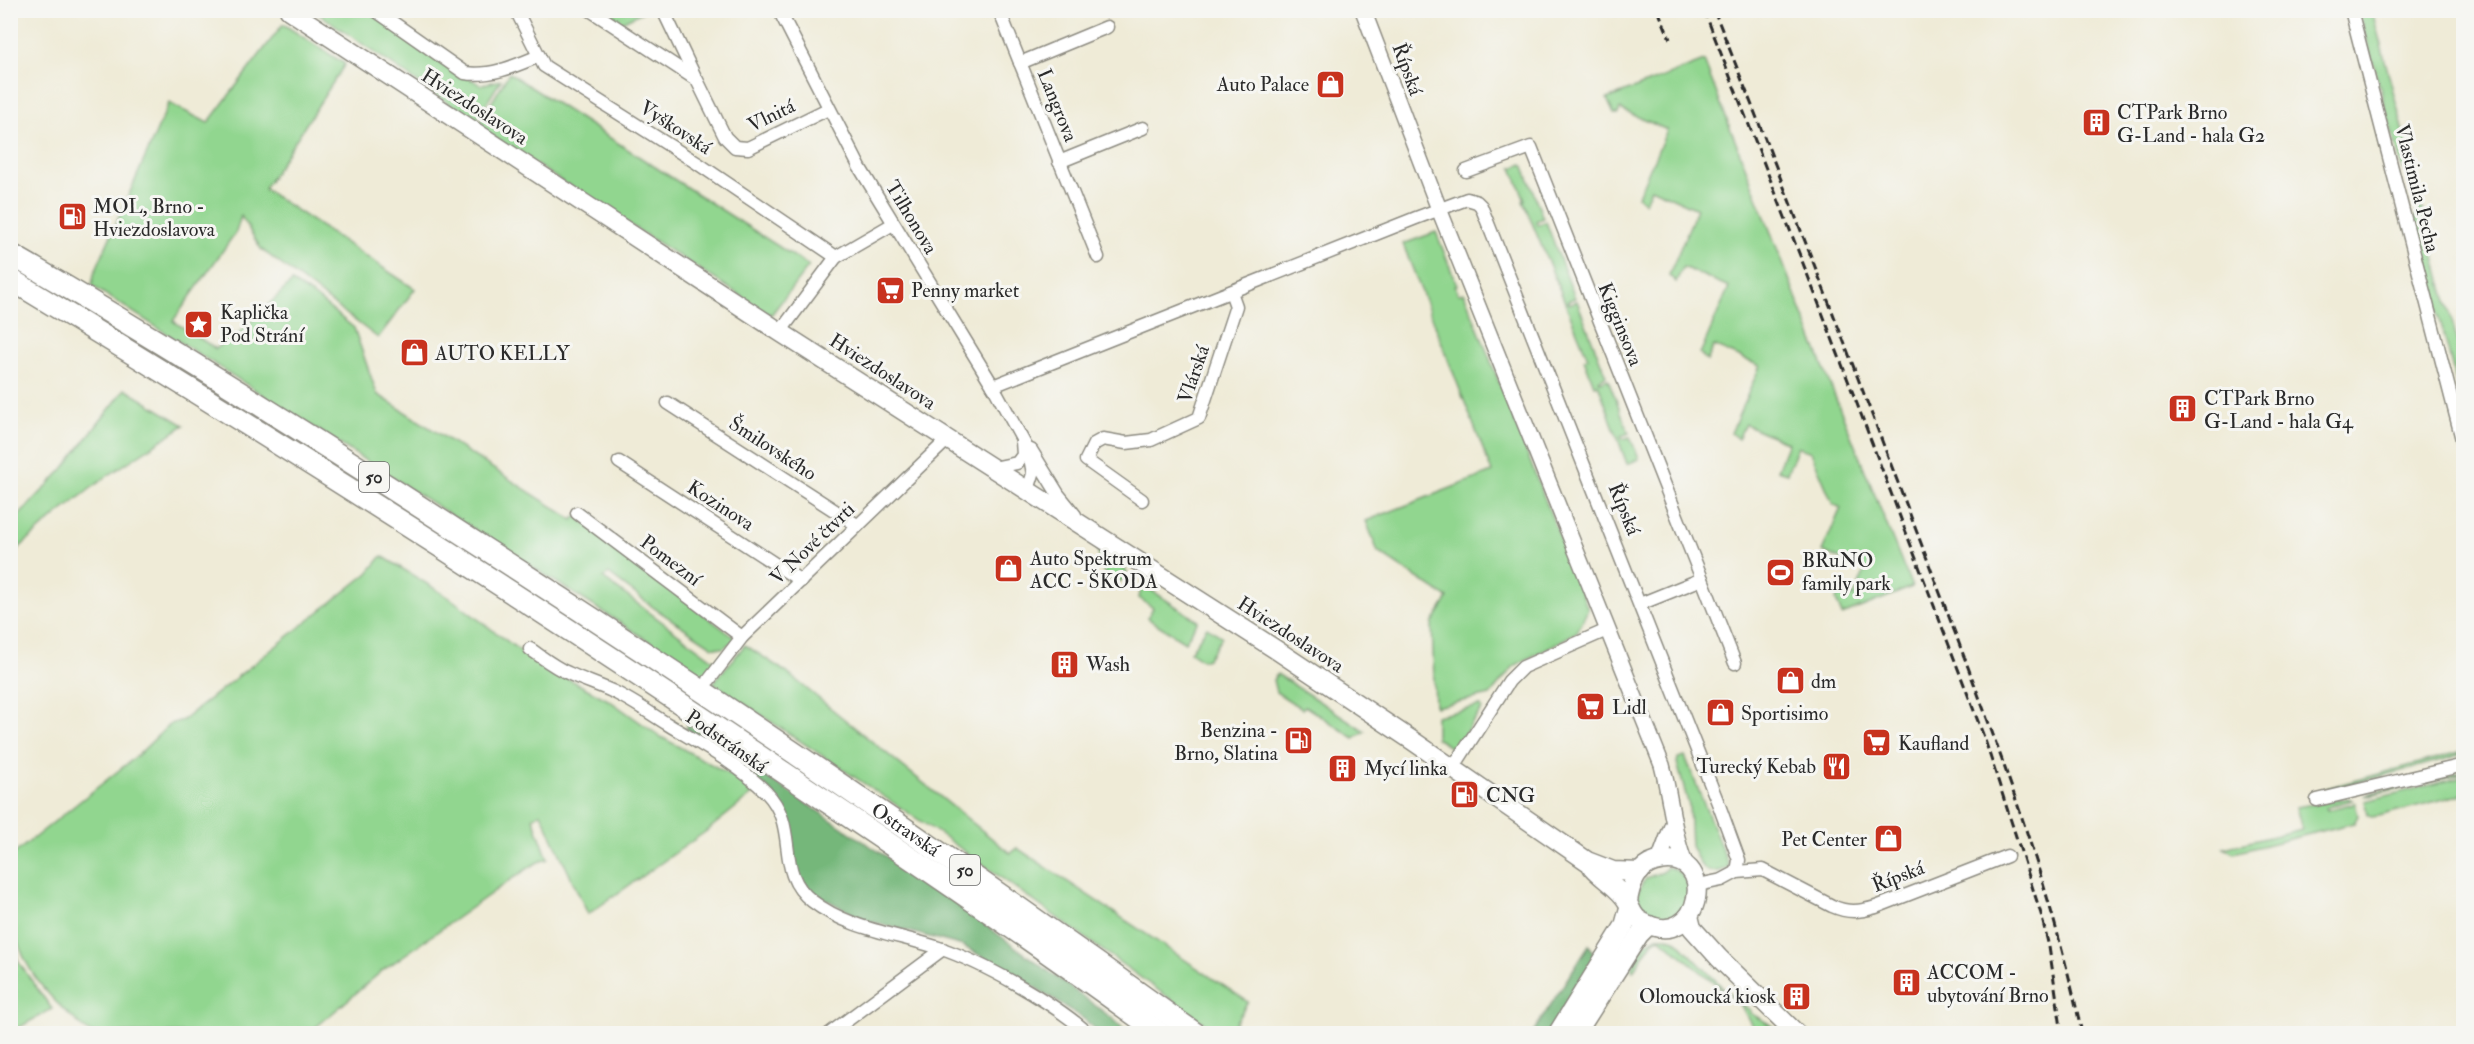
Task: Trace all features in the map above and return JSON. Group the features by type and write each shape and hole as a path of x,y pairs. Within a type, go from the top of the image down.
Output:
{"highway":[{"name":"Ostravská","path":"10,254 243,393 654,657 1059,934 1196,1034"},
{"name":"Ostravská","path":"10,279 240,418 708,720 1048,951 1161,1034"},
{"name":"50","path":"1048,951 1137,1034"}],"main road":[{"name":"Hviezdoslavova","path":"289,10 780,332 1087,528 1453,768 1587,861 1613,871 1640,872"},
{"path":"1564,1031 1624,926 1629,905 1631,886 1640,872 1659,861 1671,861 1686,866 1698,885 1697,900 1689,916 1681,922 1663,927 1649,925 1636,918 1629,905 1587,861"},
{"path":"1689,916 1692,928 1719,958 1797,1034"},
{"path":"1564,1031 1649,925"},
{"path":"1671,926 1684,931 1719,958"}],"street":[{"path":"375,10 465,73 478,75 502,71 539,56"},
{"name":"Vyškovská","path":"516,10 544,66 836,257"},
{"path":"590,10 697,80"},
{"name":"Vlnitá","path":"663,10 725,137 735,147 748,148 828,109"},
{"name":"Tilhonova","path":"779,10 828,109 893,224 993,386 1021,437 1032,464 1033,474 1028,490"},
{"name":"Langrova","path":"999,10 1098,257"},
{"name":"Řípská","path":"1363,10 1439,209 1662,765 1674,817 1677,843 1686,866"},
{"name":"Vlastimila Pecha","path":"2351,10 2463,447"},
{"name":"Langrova","path":"1020,63 1107,27"},
{"name":"Langrova","path":"1059,162 1143,129"},
{"name":"Kigginsova","path":"1466,171 1531,147 1735,663"},
{"name":"Řípská","path":"1439,209 1467,199 1481,206 1720,808 1739,860 1737,872"},
{"path":"993,386 1439,209"},
{"path":"780,332 836,257 893,224"},
{"name":"Vlárská","path":"1142,500 1086,460 1094,444 1103,439 1126,443 1151,440 1199,418 1236,306 1231,292"},
{"name":"Šmilovského","path":"668,404 857,525"},
{"path":"993,468 1017,463 1023,452 1021,437"},
{"name":"Tilhonova","path":"1021,437 1042,465 1058,494 1087,528"},
{"name":"V Nové čtvrti","path":"709,680 742,637 948,440"},
{"name":"Kozinova","path":"619,462 801,581"},
{"name":"Pomezní","path":"577,513 742,637"},
{"path":"1640,603 1702,579"},
{"path":"1453,768 1509,681 1523,668 1607,630"},
{"name":"Podstránská","path":"530,648 566,672 615,692 679,725 766,793 780,810 786,825 791,875 799,888 812,901 831,914 862,927 943,949 1009,980 1089,1034"},
{"path":"2317,800 2463,765"},
{"name":"Řípská","path":"1659,861 1669,839 1674,817"},
{"name":"Řípská","path":"1698,885 1722,880 1737,872 1763,870 1832,906 1844,911 1858,912 1876,908 2007,856"},
{"path":"829,1034 943,949"}],"green space":[{"path":"315,11 372,11 480,85 501,80 475,122"},
{"path":"611,11 644,11 618,24"},
{"path":"2359,11 2372,11 2416,178 2407,174 2401,165"},
{"path":"283,24 345,64 264,189 415,289 378,338 261,249 241,216 236,232 173,321 216,349 231,334 235,337 292,282 313,295 354,328 377,394 573,520 576,516 736,639 723,648 713,647 654,608 609,574 603,578 716,662 705,677 92,286 94,274 169,103 208,123"},
{"path":"1704,61 1912,587 1842,615 1836,600 1840,590 1854,596 1865,570 1822,551 1841,508 1833,504 1811,452 1798,447 1787,473 1777,470 1788,443 1745,424 1738,439 1731,433 1760,366 1714,346 1707,361 1700,354 1729,287 1683,267 1676,282 1669,275 1697,209 1651,188 1645,203 1638,196 1667,130 1620,109 1618,114 1614,114 1607,99"},
{"path":"509,73 809,266 771,315 477,127"},
{"path":"1523,164 1543,218 1536,221 1537,225 1546,222 1575,298 1567,301 1569,304 1577,301 1606,376 1599,380 1600,382 1608,379 1629,433 1621,436 1622,439 1630,437 1639,459 1627,464 1598,384 1594,385 1584,359 1588,358 1523,201 1525,200 1512,168"},
{"path":"2421,205 2463,362 2463,408 2416,227 2416,214"},
{"path":"1436,232 1457,285 1455,286 1458,294 1464,293 1588,609 1577,632 1514,666 1490,695 1435,707 1432,624 1448,598 1378,552 1366,521 1492,472 1403,244"},
{"path":"125,389 184,425 103,479 13,553 11,552 11,524 63,469"},
{"path":"1098,549 1124,566 1127,574 1123,580 1115,582 1107,576 1100,564"},
{"path":"382,556 450,598 531,659 610,701 661,737 740,780 743,778 756,791 708,830 588,914 541,813 533,818 548,859 538,862 513,878 382,971 309,1033 90,1033 48,993 27,964 14,929 10,902 10,857 138,755 170,724 183,720 368,573"},
{"path":"1142,584 1198,621 1185,642 1147,618 1153,608 1139,598"},
{"path":"1207,627 1222,637 1208,658 1202,660 1190,652"},
{"path":"745,645 786,672 1010,853 1017,848 1248,1002 1230,1031 1233,1033 1218,1033 943,836 713,683"},
{"path":"1277,674 1365,731 1354,738 1305,706 1302,709 1276,692 1273,680"},
{"path":"1481,706 1482,709 1457,745 1452,748 1436,738 1436,716"},
{"path":"687,724 950,899 1112,1018 1128,1033 1099,1033 1084,1019 1013,973 963,946 863,919 812,892 794,872 791,824 771,791 686,729"},
{"path":"2463,751 2450,758 2329,790 2320,790"},
{"path":"1685,756 1729,867 1721,870 1706,870 1700,864 1691,846 1689,806 1677,763 1678,758"},
{"path":"2463,772 2463,774 2365,796 2370,793"},
{"path":"2463,777 2463,794 2379,816 2368,815 2365,801"},
{"path":"2348,798 2352,800 2326,807 2327,810 2355,803 2358,816 2354,823 2234,853 2224,848 2302,829 2296,807"},
{"path":"1667,867 1682,875 1686,881 1688,896 1686,904 1670,916 1645,916 1635,898 1645,878 1663,872"},
{"path":"1657,937 1667,937 1677,941 1726,991 1751,1011 1750,1013 1769,1024 1781,1033 1772,1027 1763,1033 1756,1033 1740,1004 1660,938 1653,941 1633,971 1631,967 1646,943"},
{"path":"11,938 19,963 52,1009 11,1032"},
{"path":"1589,945 1596,956 1549,1033 1532,1034"}],"railway":[{"path":"1658,10 1670,39"},
{"path":"1704,10 1984,737 2041,914 2049,947 2062,1034"},
{"path":"1714,10 1846,348 1991,730 2051,910 2082,1034"}],"place":[{"name":"Auto Palace","path":"1330,84"},
{"name":"CTPark Brno G-Land - hala G2","path":"2096,123"},
{"name":"MOL, Brno - Hviezdoslavova","path":"72,217"},
{"name":"Penny market","path":"890,290"},
{"name":"Kaplička Pod Strání","path":"199,324"},
{"name":"AUTO KELLY","path":"414,353"},
{"name":"CTPark Brno G-Land - hala G4","path":"2183,409"},
{"name":"Auto Spektrum ACC - ŠKODA","path":"1009,569"},
{"name":"BRuNO family park","path":"1781,572"},
{"name":"Wash","path":"1065,664"},
{"name":"dm","path":"1790,681"},
{"name":"Lidl","path":"1591,707"},
{"name":"Sportisimo","path":"1720,713"},
{"name":"Benzina - Brno, Slatina","path":"1299,741"},
{"name":"Kaufland","path":"1877,743"},
{"name":"Turecký Kebab","path":"1837,766"},
{"name":"Mycí linka","path":"1343,768"},
{"name":"CNG","path":"1465,795"},
{"name":"Pet Center","path":"1888,839"},
{"name":"ACCOM - ubytování Brno","path":"1906,983"},
{"name":"Olomoucká kiosk","path":"1797,996"}]}
